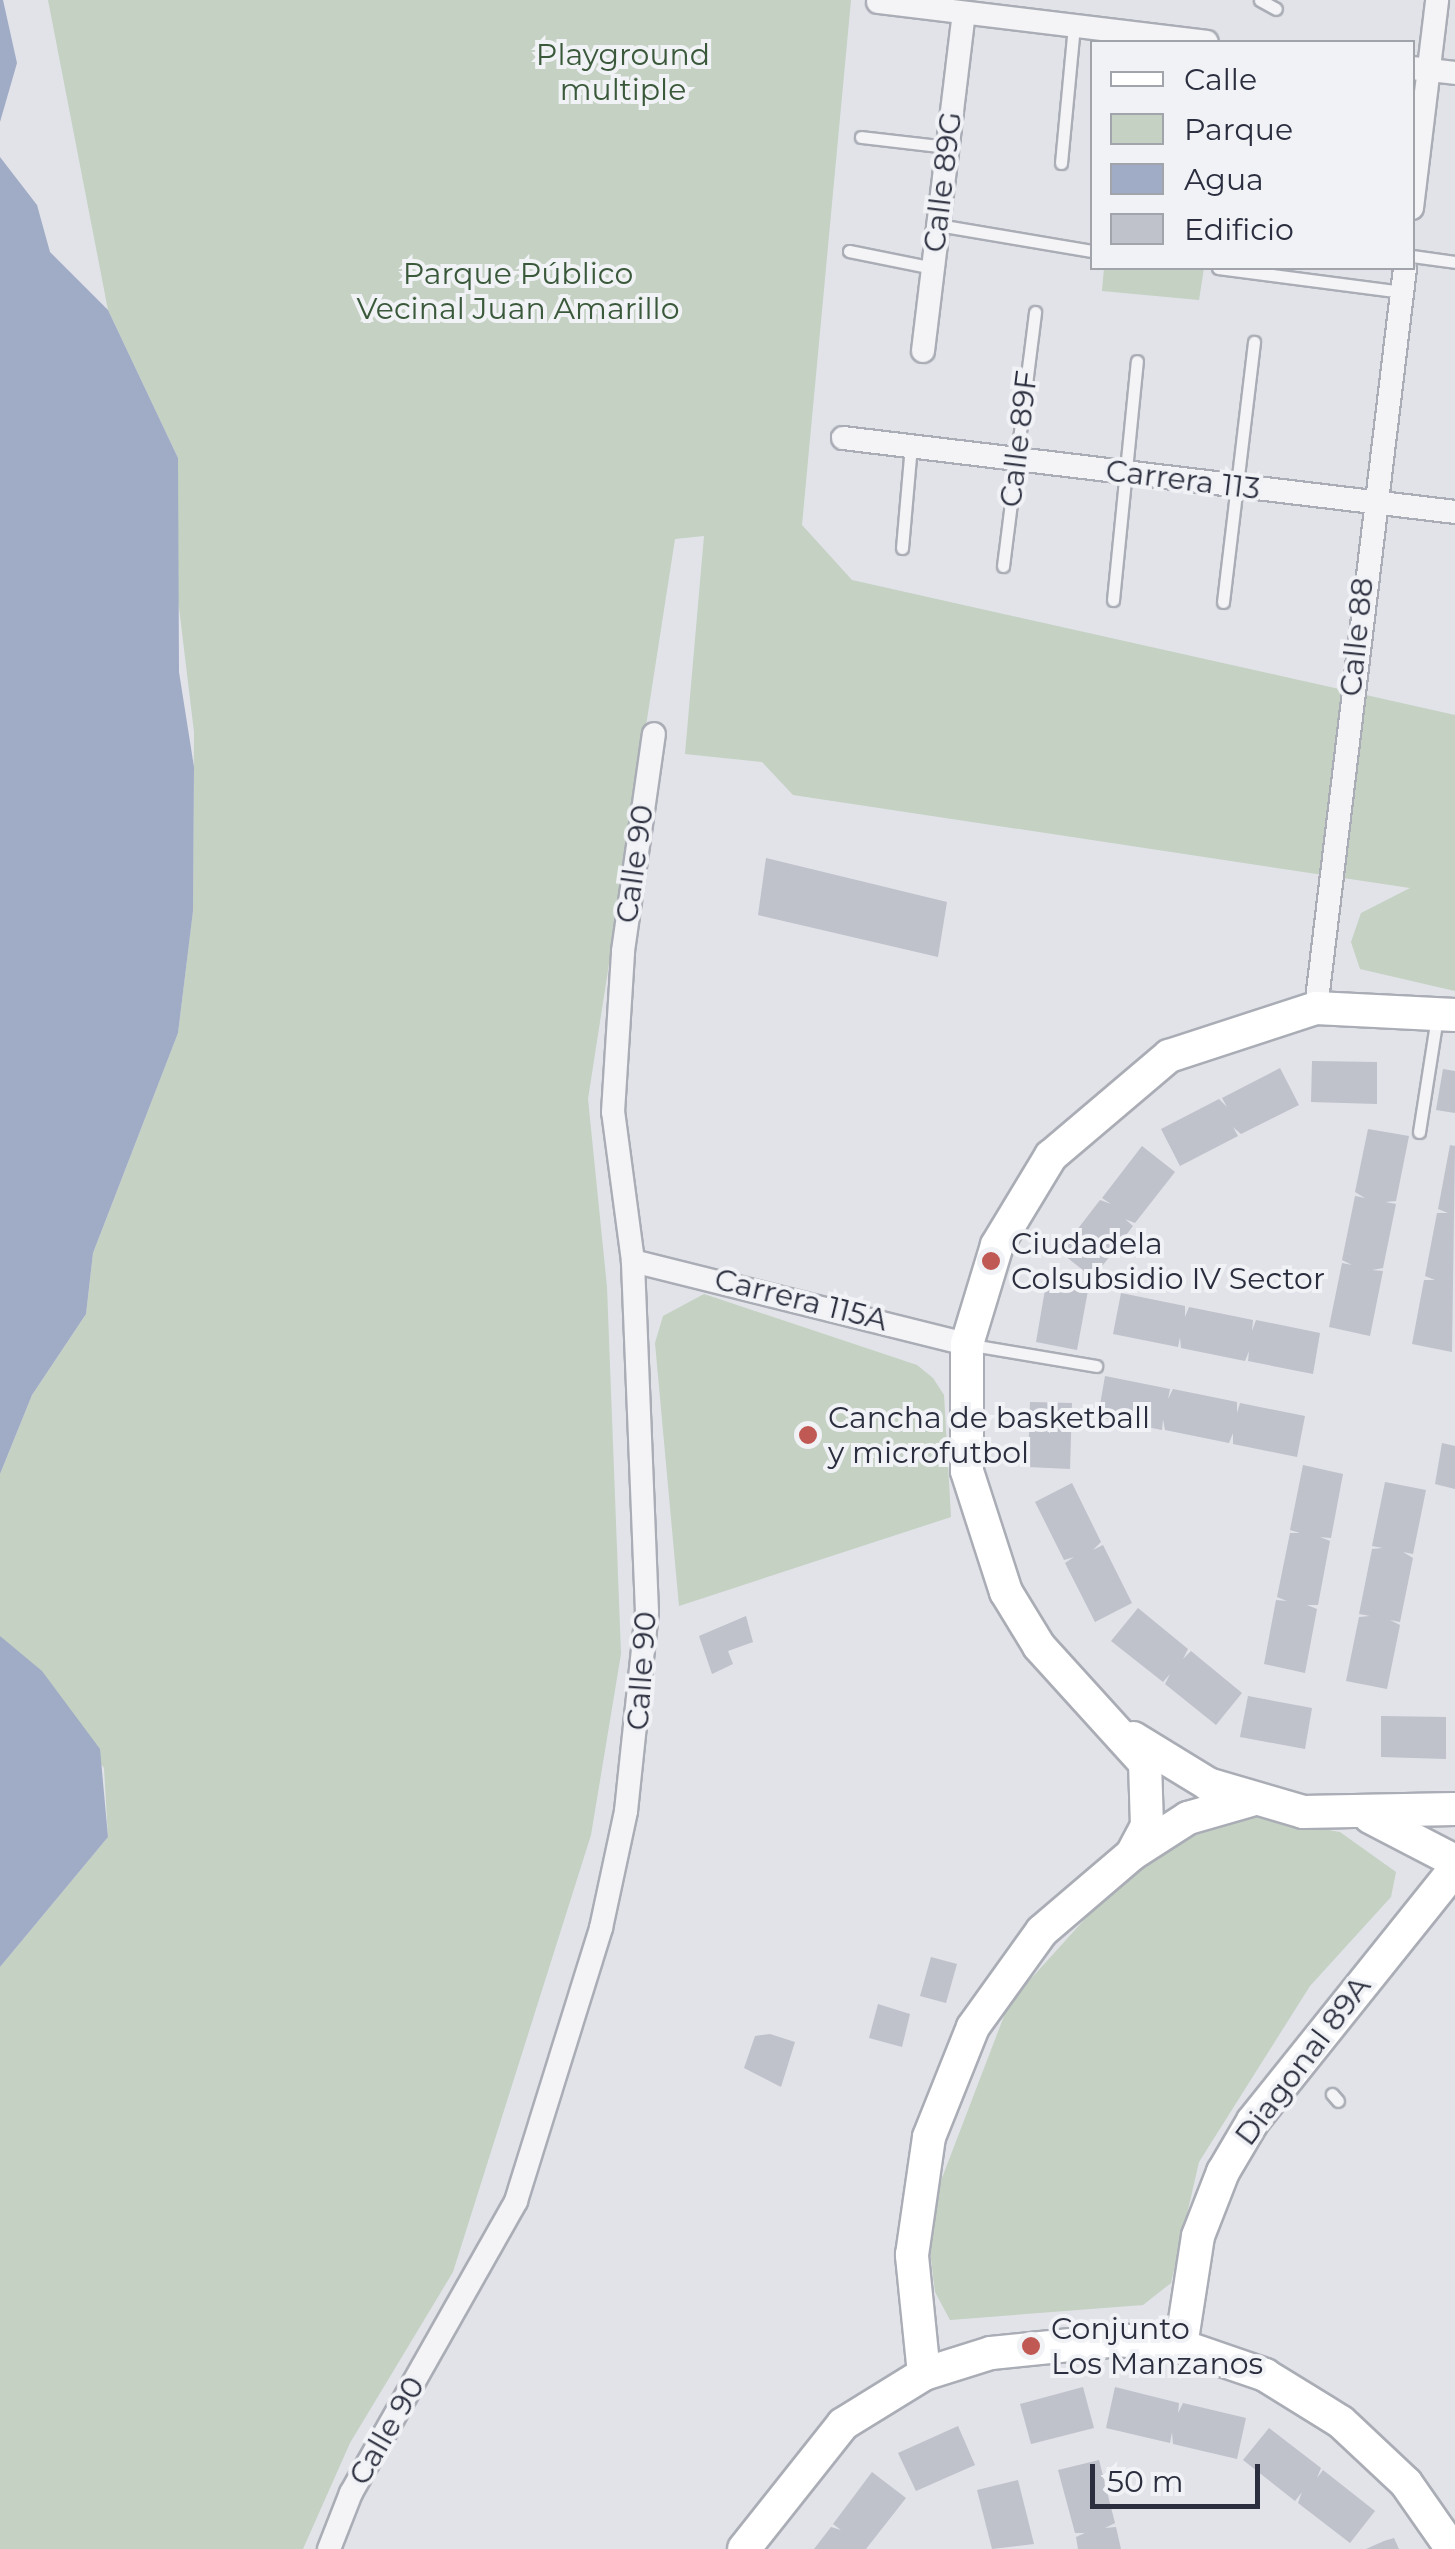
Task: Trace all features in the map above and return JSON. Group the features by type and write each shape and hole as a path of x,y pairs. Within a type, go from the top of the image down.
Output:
{"street":[{"path":"1415,162 1421,70 1437,0"},
{"path":"878,2 1170,40"},
{"name":"Calle 89G","path":"922,351 964,12"},
{"path":"1421,70 1455,73"},
{"name":"Calle 88","path":"1316,1008 1371,503 1405,270"},
{"name":"Carrera 113","path":"843,438 1455,512"},
{"name":"Calle 90","path":"329,2549 351,2492 516,2201 601,1928 644,1711 633,1261 613,1112 623,951 654,734"},
{"path":"1446,1013 1316,1008 1168,1056 1086,1118 997,1244 967,1344 967,1471 988,1548 1039,1646 1129,1735 1251,1800 1370,1817 1455,1808"},
{"name":"Carrera 115A","path":"633,1261 967,1344"},
{"path":"1129,1735 1152,1794 1132,1854"},
{"path":"924,2374 912,2255 928,2137 973,2027 1042,1930 1132,1854 1188,1818 1251,1800"},
{"path":"1370,1817 1455,1865"},
{"name":"Diagonal 89A","path":"1181,2346 1198,2236 1222,2172 1253,2121 1455,1865"},
{"path":"744,2549 843,2424 924,2374 1054,2342 1181,2346 1265,2376 1341,2422 1406,2482 1452,2549"}],"lane":[{"path":"1260,0 1276,9"},
{"path":"1061,162 1074,26"},
{"path":"861,137 948,147"},
{"path":"938,225 1090,251"},
{"path":"849,252 933,268"},
{"path":"1415,256 1455,262"},
{"path":"1233,270 1402,292"},
{"name":"Calle 89F","path":"1003,566 1035,312"},
{"path":"1223,602 1254,342"},
{"path":"1113,600 1137,361"},
{"path":"902,548 910,445"},
{"path":"1420,1132 1446,1013"},
{"path":"967,1344 1096,1366"}],"green space":[{"name":"Parque Público Vecinal Juan Amarillo","path":"48,0 851,0 802,525 852,580 1455,715 1455,991 1360,969 1351,942 1361,913 1410,888 793,795 762,762 685,754 704,536 675,539 588,1099 607,1287 621,1654 591,1835 453,2272 350,2443 303,2549 0,2549 0,1967 108,1837 104,1768 0,1636 0,1474 32,1395 86,1314 93,1253 178,1033 193,910 194,732 174,566 178,458 108,310"},
{"path":"1104,270 1204,270 1199,300 1102,291"},
{"path":"704,1294 917,1365 933,1378 944,1395 951,1517 679,1606 655,1343 663,1316"},
{"path":"1248,1816 1340,1832 1396,1872 1391,1897 1310,1986 1199,2162 1171,2283 1143,2305 950,2320 935,2292 929,2242 937,2191 1009,2003 1121,1879 1180,1841"}],"water":[{"path":"0,0 17,63 0,122"},
{"path":"0,157 37,205 50,252 108,310 178,458 179,672 194,767 193,911 178,1033 93,1253 86,1314 32,1395 0,1474"},
{"path":"0,1636 42,1671 100,1749 108,1837 0,1967"}],"building":[{"path":"766,858 947,902 938,957 758,915"},
{"path":"1312,1061 1377,1062 1377,1104 1311,1102"},
{"path":"1280,1068 1299,1105 1241,1134 1233,1127 1238,1136 1180,1166 1161,1129 1219,1099 1227,1107 1222,1098"},
{"path":"1443,1069 1455,1071 1455,1113 1436,1110"},
{"path":"1368,1129 1409,1136 1396,1201 1385,1202 1396,1204 1383,1268 1372,1270 1383,1271 1370,1336 1329,1327 1342,1263 1352,1265 1342,1260 1355,1196 1365,1198 1355,1192"},
{"path":"1450,1145 1455,1146 1452,1352 1412,1344 1424,1280 1435,1280 1425,1276 1437,1213 1448,1213 1438,1209"},
{"path":"1142,1146 1175,1172 1135,1223 1125,1219 1133,1226 1093,1278 1060,1252 1100,1200 1111,1204 1102,1198"},
{"path":"1047,1278 1089,1285 1077,1350 1036,1342"},
{"path":"1121,1293 1185,1306 1185,1317 1189,1307 1253,1320 1252,1331 1256,1320 1320,1333 1313,1374 1248,1361 1249,1351 1245,1361 1181,1348 1180,1337 1178,1347 1113,1334"},
{"path":"1105,1376 1170,1389 1168,1399 1173,1389 1237,1402 1237,1413 1240,1403 1305,1416 1297,1457 1233,1444 1233,1433 1229,1443 1165,1430 1163,1419 1162,1430 1098,1417"},
{"path":"1030,1402 1072,1403 1070,1469 1028,1467"},
{"path":"1442,1443 1455,1446 1455,1489 1435,1484"},
{"path":"1303,1465 1343,1474 1331,1538 1320,1537 1330,1541 1318,1605 1307,1605 1317,1609 1305,1673 1264,1664 1276,1600 1287,1601 1277,1597 1290,1533 1300,1533 1290,1530"},
{"path":"1385,1482 1426,1490 1413,1554 1403,1552 1413,1558 1400,1622 1390,1620 1400,1625 1387,1689 1346,1681 1359,1617 1370,1616 1359,1614 1372,1549 1383,1548 1372,1546"},
{"path":"1072,1483 1101,1542 1093,1550 1103,1545 1132,1603 1095,1622 1065,1563 1074,1557 1064,1560 1035,1502"},
{"path":"1138,1608 1188,1649 1183,1659 1191,1651 1242,1693 1216,1725 1165,1684 1170,1674 1163,1682 1111,1641"},
{"path":"746,1616 753,1642 728,1651 733,1664 712,1674 699,1636"},
{"path":"1248,1696 1312,1708 1305,1749 1240,1737"},
{"path":"1381,1716 1446,1717 1446,1759 1381,1757"},
{"path":"931,1957 957,1964 946,2003 920,1996"},
{"path":"878,2004 910,2014 902,2047 869,2038"},
{"path":"770,2034 795,2042 781,2087 744,2068 755,2036"},
{"path":"1083,2387 1094,2428 1031,2444 1020,2404"},
{"path":"1115,2387 1179,2403 1178,2413 1183,2403 1246,2418 1237,2459 1173,2444 1172,2432 1170,2443 1106,2428"},
{"path":"958,2426 975,2465 916,2491 898,2453"},
{"path":"1269,2428 1321,2468 1317,2478 1323,2470 1375,2511 1350,2543 1298,2503 1302,2492 1295,2501 1243,2460"},
{"path":"1099,2460 1115,2523 1105,2528 1116,2527 1121,2549 1078,2549 1076,2537 1085,2533 1075,2533 1058,2470"},
{"path":"872,2472 906,2498 866,2549 814,2549 831,2527 841,2530 833,2524"},
{"path":"1018,2480 1034,2544 992,2549 977,2490"},
{"path":"1394,2538 1399,2549 1366,2549 1384,2541"}],"place":[{"name":"Ciudadela Colsubsidio IV Sector","path":"991,1261"},
{"name":"Cancha de basketball y microfutbol","path":"808,1435"},
{"name":"Conjunto Los Manzanos","path":"1031,2346"}],"park label":[{"name":"Playground multiple","path":"623,72"}]}
